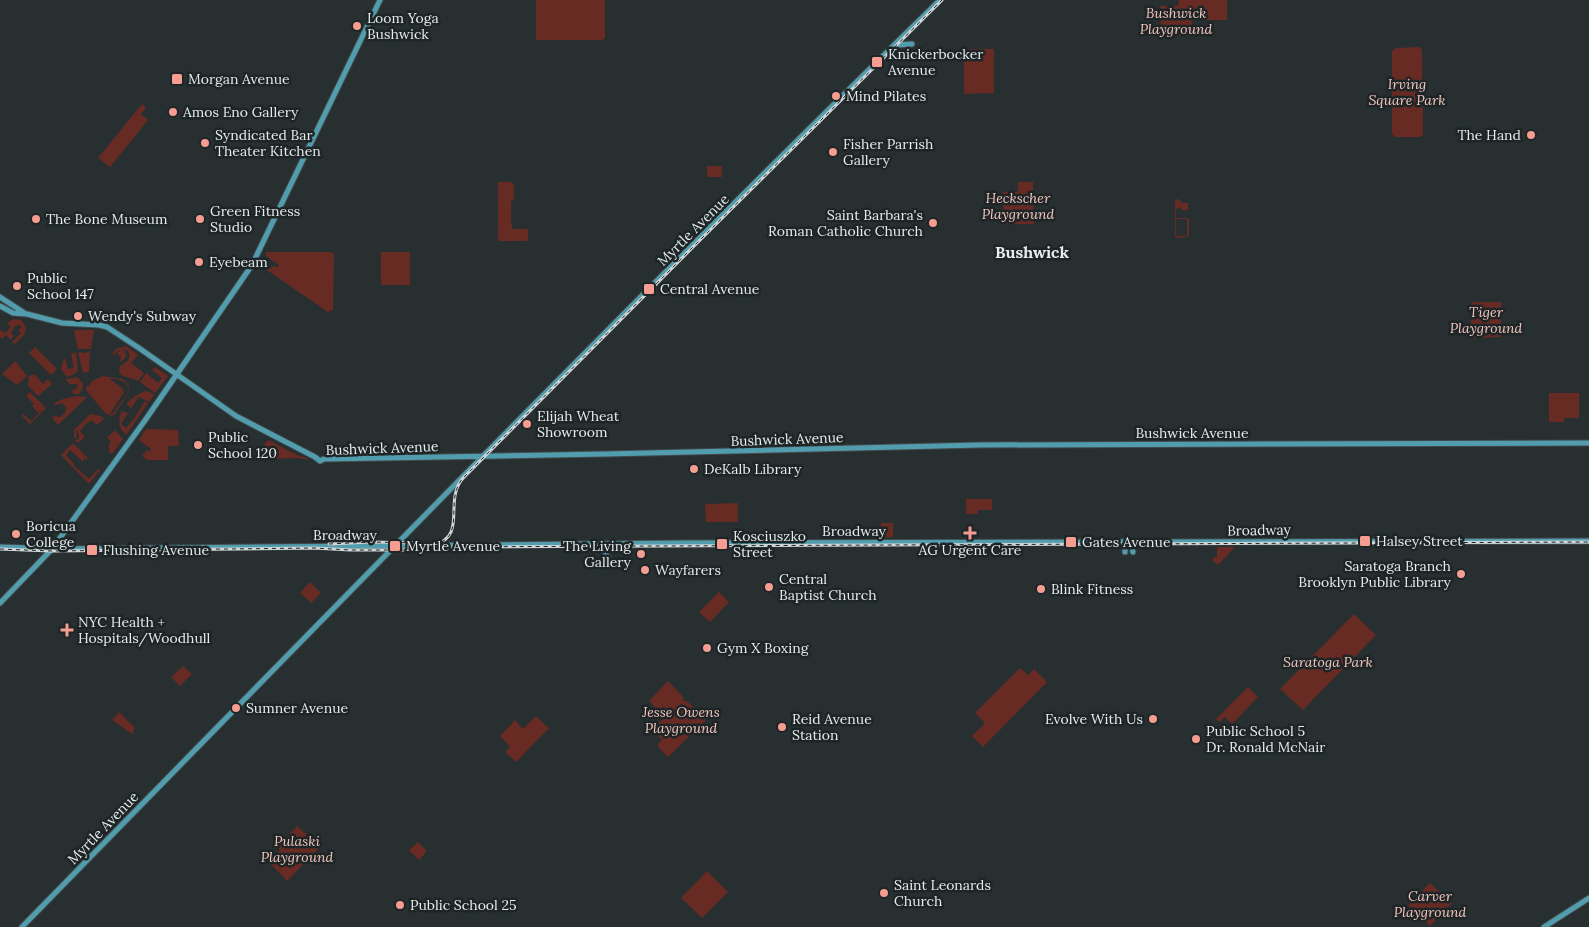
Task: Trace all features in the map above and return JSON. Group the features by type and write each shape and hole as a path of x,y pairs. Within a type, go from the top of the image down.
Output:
{"main road":[{"path":"0,603 52,549 112,467 252,265 380,0"},
{"name":"Myrtle Avenue","path":"22,927 394,546 940,0"},
{"path":"895,45 912,44"},
{"name":"Bushwick Avenue","path":"0,297 27,314"},
{"name":"Bushwick Avenue","path":"0,306 13,313 27,314 62,323 107,327 239,418 320,461 324,459 986,445 1589,443"},
{"name":"Broadway","path":"0,547 52,549 604,544 1589,540"},
{"path":"1122,542 1126,546 1125,552"},
{"path":"1133,552 1132,546 1135,542"},
{"path":"604,544 604,552 609,559"},
{"path":"1544,927 1589,898"}],"green space":[{"path":"536,0 605,0 605,38 602,40 536,39"},
{"name":"Bushwick Playground","path":"1179,0 1227,0 1227,20 1192,20 1192,36 1161,36 1160,6 1178,6"},
{"name":"Irving Square Park","path":"1419,47 1422,50 1423,135 1420,137 1395,137 1392,134 1392,51 1396,48"},
{"path":"964,49 994,49 994,93 964,94"},
{"path":"142,104 146,108 141,114 148,120 110,167 98,158"},
{"path":"707,166 722,166 722,177 707,177"},
{"path":"498,182 511,182 514,184 514,199 511,201 511,223 513,229 528,229 528,240 526,241 498,240"},
{"name":"Heckscher Playground","path":"1018,182 1033,182 1034,224 1004,224 1003,192 1018,192"},
{"path":"1176,199 1180,200 1181,203 1188,203 1188,210 1181,210 1181,207 1176,209 1176,218 1189,219 1189,235 1187,237 1176,238 1175,236","holes":["1176,219 1187,219 1187,236 1176,236"]},
{"path":"266,252 331,252 334,254 333,310 328,312 258,264 260,261 271,268 279,265 266,256"},
{"path":"381,252 410,252 410,285 381,285"},
{"name":"Tiger Playground","path":"1473,302 1501,302 1501,337 1471,338 1471,304"},
{"path":"14,319 21,320 26,327 25,334 15,344 12,342 21,333 18,330 21,327 25,330 20,325 15,326 11,333 14,336 11,340 6,335 2,339 0,337 0,330 5,333 11,327 7,323"},
{"path":"75,330 94,330 91,349 78,349"},
{"path":"126,346 138,355 131,363 144,373 138,381 121,375 119,372 120,366 129,358 127,350 122,349 125,351 126,357 121,362 121,356 117,352 121,350 118,350 114,355 112,354 116,349"},
{"path":"35,347 57,369 51,375 29,353"},
{"path":"90,351 89,372 83,373 78,352"},
{"path":"76,352 78,370 75,374 67,377 61,369 64,358 68,369 74,368 71,354"},
{"path":"15,361 27,376 17,385 2,374"},
{"path":"155,367 168,376 155,393 140,382 146,373 158,383 162,378 152,370"},
{"path":"34,374 43,384 48,379 52,384 38,396 28,386 29,376"},
{"path":"103,376 123,379 129,386 128,394 112,416 105,413 86,390 86,387 88,385 89,387 92,381","holes":["109,378 120,380 128,387 127,395 111,415 124,392 123,389"]},
{"path":"77,377 83,387 79,394 73,394 72,391 77,388 77,384 69,384 66,379"},
{"path":"145,391 154,395 149,402 139,397 131,408 127,405 135,396"},
{"path":"30,392 46,408 30,424 21,415 23,414 31,421 43,409 38,413 32,406 34,404 26,396"},
{"path":"1549,393 1579,393 1579,418 1564,418 1564,422 1549,422"},
{"path":"77,396 87,397 58,425 52,418 54,416 60,417 65,413 66,407 62,403 56,405 54,403"},
{"path":"145,401 148,403 127,434 125,434 119,423 122,411 128,413 121,424 126,428"},
{"path":"92,414 101,416 104,419 97,425 91,420 85,425 80,431 85,437 78,443 75,440 79,439 78,431 75,431 77,433 76,438 74,438 74,430"},
{"path":"146,429 178,430 179,446 168,446 168,460 147,460 142,456 147,450 149,452 151,449 139,440"},
{"path":"115,430 123,439 113,453 109,453 111,442 107,437"},
{"path":"268,440 308,460 298,458 262,459 262,447"},
{"path":"73,443 88,458 86,460 84,458 83,462 70,450 66,455 74,466 89,479 98,469 100,470 89,484 61,455"},
{"path":"966,499 992,499 992,510 978,510 978,514 966,514"},
{"path":"738,503 738,522 706,522 705,504"},
{"path":"881,523 893,523 893,537 881,537"},
{"path":"1217,547 1235,547 1218,565 1212,560 1214,557 1217,558"},
{"path":"310,582 321,593 311,603 300,593"},
{"path":"719,592 729,602 710,622 699,612"},
{"name":"Saratoga Park","path":"1354,614 1376,635 1303,710 1280,689"},
{"path":"183,666 192,674 180,686 171,677"},
{"path":"1020,668 1028,675 1034,669 1047,682 983,747 972,736 985,723 975,713"},
{"name":"Jesse Owens Playground","path":"668,681 683,697 684,701 687,701 706,720 668,757 658,747 662,740 652,729 665,717 649,701"},
{"path":"1248,687 1258,697 1232,724 1225,717 1220,722 1216,719"},
{"path":"119,712 135,728 132,734 112,720"},
{"path":"536,716 549,728 516,762 505,752 510,747 500,736 515,720 523,729"},
{"name":"Pulaski Playground","path":"297,826 320,847 287,881 268,861 280,850 277,847"},
{"path":"418,842 427,851 419,860 409,850"},
{"path":"707,871 728,892 702,918 681,898"},
{"name":"Carver Playground","path":"1430,883 1452,903 1430,926 1408,905"}],"railway":[{"path":"434,545 444,540 450,534 453,526 457,487 463,478 942,0"},
{"path":"329,544 371,542 419,543"},
{"path":"0,549 51,551 314,548 404,550 425,547 1589,542"}],"place":[{"name":"Loom Yoga Bushwick","path":"357,26"},
{"name":"Knickerbocker Avenue","path":"877,62"},
{"name":"Morgan Avenue","path":"177,79"},
{"name":"Mind Pilates","path":"836,96"},
{"name":"Amos Eno Gallery","path":"173,112"},
{"name":"The Hand","path":"1531,135"},
{"name":"Syndicated Bar Theater Kitchen","path":"205,143"},
{"name":"Fisher Parrish Gallery","path":"833,152"},
{"name":"The Bone Museum","path":"36,219"},
{"name":"Green Fitness Studio","path":"200,219"},
{"name":"Saint Barbara's Roman Catholic Church","path":"933,223"},
{"name":"Eyebeam","path":"199,262"},
{"name":"Public School 147","path":"17,286"},
{"name":"Central Avenue","path":"649,289"},
{"name":"Wendy's Subway","path":"78,316"},
{"name":"Elijah Wheat Showroom","path":"527,424"},
{"name":"Public School 120","path":"198,445"},
{"name":"DeKalb Library","path":"694,469"},
{"name":"AG Urgent Care","path":"970,533"},
{"name":"Boricua College","path":"16,534"},
{"name":"Halsey Street","path":"1365,541"},
{"name":"Gates Avenue","path":"1071,542"},
{"name":"Kosciuszko Street","path":"722,544"},
{"name":"Myrtle Avenue","path":"395,546"},
{"name":"Flushing Avenue","path":"92,550"},
{"name":"The Living Gallery","path":"641,554"},
{"name":"Wayfarers","path":"645,570"},
{"name":"Saratoga Branch Brooklyn Public Library","path":"1461,574"},
{"name":"Central Baptist Church","path":"769,587"},
{"name":"Blink Fitness","path":"1041,589"},
{"name":"NYC Health + Hospitals/Woodhull","path":"67,630"},
{"name":"Gym X Boxing","path":"707,648"},
{"name":"Sumner Avenue","path":"236,708"},
{"name":"Evolve With Us","path":"1153,719"},
{"name":"Reid Avenue Station","path":"782,727"},
{"name":"Public School 5 Dr. Ronald McNair","path":"1196,739"},
{"name":"Saint Leonards Church","path":"884,893"},
{"name":"Public School 25","path":"400,905"}],"district":[{"name":"Bushwick","path":"1032,252"}]}
